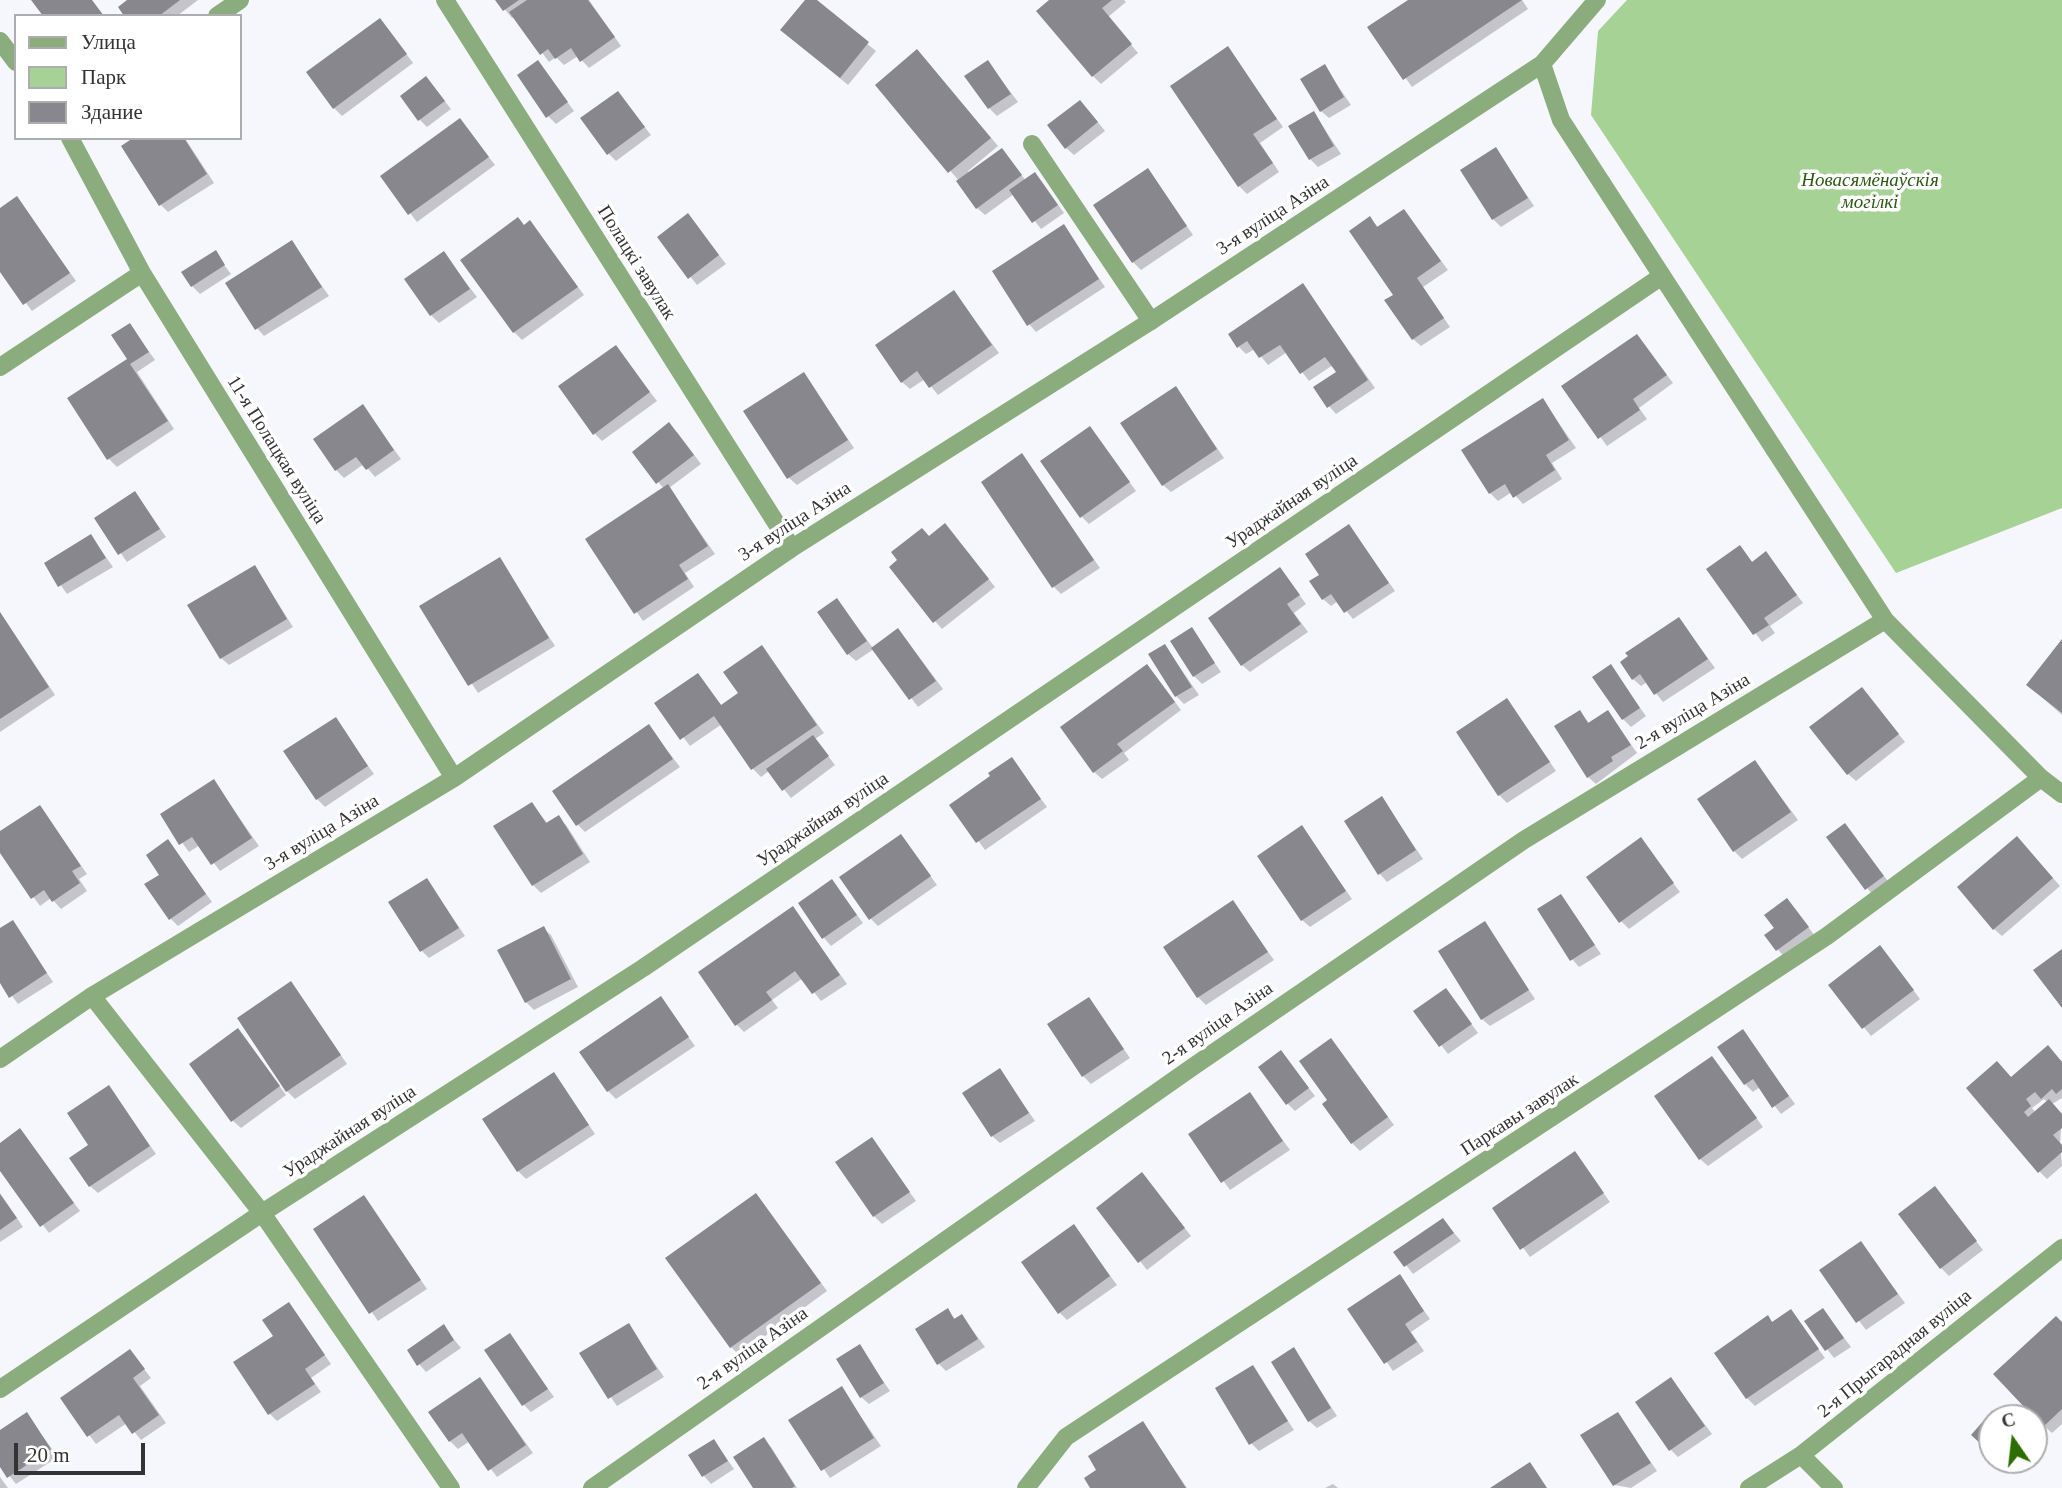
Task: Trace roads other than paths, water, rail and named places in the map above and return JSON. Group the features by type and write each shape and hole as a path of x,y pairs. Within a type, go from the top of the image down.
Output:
{"street":[{"path":"220,14 240,0"},
{"name":"Полацкі завулак","path":"445,0 792,548"},
{"path":"1571,0 1582,16"},
{"name":"3-я вуліца Азіна","path":"0,1059 92,996 454,778 792,548 1151,321 1542,64 1597,0"},
{"path":"0,41 14,59"},
{"path":"1542,64 1561,120 1885,620 2041,778 2062,794"},
{"name":"11-я Полацкая вуліца","path":"71,140 142,273 454,778"},
{"path":"1032,144 1151,321"},
{"path":"0,367 142,273"},
{"name":"Ураджайная вуліца","path":"0,1389 262,1213 643,968 1662,276"},
{"name":"2-я вуліца Азіна","path":"592,1488 1194,1066 1524,840 1885,620"},
{"name":"Паркавы завулак","path":"1026,1488 1066,1437 1827,936 2041,778"},
{"path":"92,996 262,1213 451,1488"},
{"name":"2-я Прыгарадная вуліца","path":"1749,1488 1801,1455 2062,1248"},
{"path":"1801,1455 1834,1488"}],"park label":[{"name":"Новасямёнаўскія могілкі","path":"1870,192"}]}
